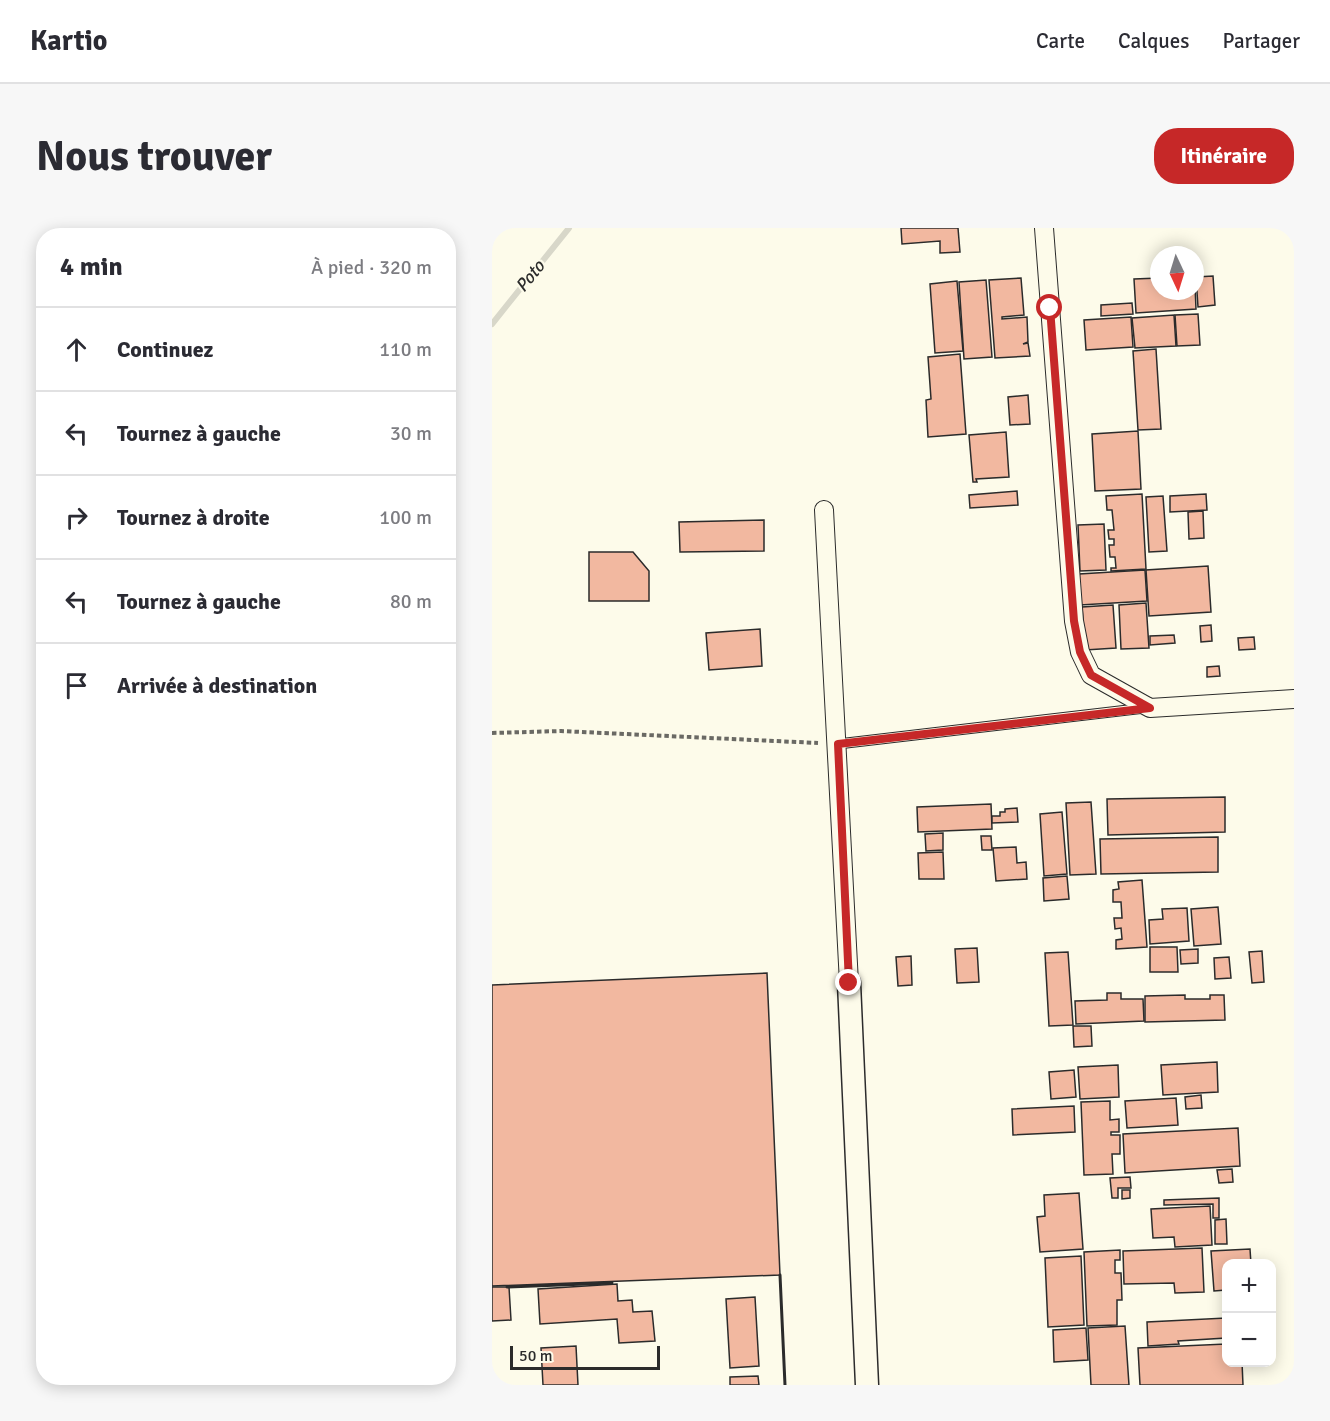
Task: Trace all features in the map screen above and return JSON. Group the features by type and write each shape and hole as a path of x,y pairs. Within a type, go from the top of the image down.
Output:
{"street":[{"path":"1044,228 1074,621 1080,652 1091,675 1150,708 1294,699"},
{"path":"824,510 838,744 867,1385"}],"lane":[{"path":"838,744 1150,708"}],"path":[{"path":"492,733 561,731 838,744"}],"building":[{"path":"901,228 958,228 960,252 940,253 940,241 902,244"},
{"path":"1213,276 1215,305 1198,307 1198,300 1204,300 1204,277"},
{"path":"1021,278 1024,315 1002,317 1002,319 1027,317 1028,342 1023,344 1028,343 1030,356 995,358 989,280"},
{"path":"1150,278 1150,300 1196,300 1196,309 1136,313 1134,279"},
{"path":"986,280 992,357 964,359 959,282"},
{"path":"957,281 963,351 935,353 930,284"},
{"path":"1132,303 1133,314 1101,316 1101,305"},
{"path":"1198,314 1200,345 1177,346 1175,315"},
{"path":"1174,315 1176,346 1135,348 1132,318"},
{"path":"1131,317 1133,347 1086,350 1084,320"},
{"path":"1156,349 1161,429 1138,430 1133,351"},
{"path":"960,354 966,434 928,437 926,400 931,399 928,357"},
{"path":"1028,395 1030,424 1010,425 1008,397"},
{"path":"1138,431 1141,489 1095,491 1092,434"},
{"path":"1006,432 1009,477 976,479 977,482 973,482 969,435"},
{"path":"1017,491 1018,505 970,508 969,495"},
{"path":"1142,494 1146,569 1111,571 1111,568 1116,568 1115,557 1110,557 1109,545 1114,545 1114,539 1109,539 1108,530 1114,530 1112,510 1107,510 1106,496"},
{"path":"1206,494 1207,510 1170,512 1170,496"},
{"path":"1163,496 1167,551 1149,552 1146,497"},
{"path":"1203,511 1204,538 1189,539 1188,512"},
{"path":"764,520 764,551 680,552 679,522"},
{"path":"1104,524 1106,570 1080,571 1078,525"},
{"path":"589,552 633,552 649,571 649,601 589,601"},
{"path":"1208,566 1211,612 1149,616 1146,570"},
{"path":"1145,570 1147,601 1080,605 1079,574"},
{"path":"1146,603 1149,648 1121,649 1119,605"},
{"path":"1113,605 1116,648 1085,650 1082,607"},
{"path":"1211,625 1212,641 1201,642 1200,626"},
{"path":"760,629 762,666 709,670 706,633"},
{"path":"1174,635 1175,643 1150,645 1150,636"},
{"path":"1254,637 1255,649 1239,650 1238,638"},
{"path":"1219,666 1220,676 1207,677 1207,667"},
{"path":"1225,797 1225,832 1108,835 1107,799"},
{"path":"1091,802 1096,874 1070,875 1066,803"},
{"path":"991,804 992,829 918,832 917,807"},
{"path":"1017,808 1018,822 992,823 992,816 1000,816 1000,812 1005,812 1005,809"},
{"path":"1062,812 1067,874 1044,876 1040,814"},
{"path":"943,833 943,850 926,851 925,834"},
{"path":"981,836 991,836 992,850 982,850"},
{"path":"1218,837 1218,872 1101,874 1100,839"},
{"path":"1016,847 1017,863 1026,862 1027,879 996,881 993,848"},
{"path":"943,852 944,879 919,879 918,853"},
{"path":"1067,876 1069,899 1044,901 1043,878"},
{"path":"1142,880 1147,947 1116,949 1116,940 1122,939 1121,928 1115,929 1114,918 1122,918 1121,902 1113,902 1113,890 1119,889 1118,882"},
{"path":"1218,907 1221,944 1194,946 1191,909"},
{"path":"1187,908 1189,941 1150,944 1149,920 1163,919 1162,909"},
{"path":"1150,947 1177,947 1178,972 1150,972"},
{"path":"977,948 979,982 957,983 955,949"},
{"path":"1198,949 1198,963 1181,964 1180,950"},
{"path":"1262,951 1264,982 1252,983 1249,952"},
{"path":"1068,952 1073,1025 1049,1026 1045,953"},
{"path":"911,956 912,985 898,986 896,957"},
{"path":"1229,957 1231,978 1215,979 1214,958"},
{"path":"767,973 780,1275 492,1286 492,985"},
{"path":"1107,993 1121,993 1121,999 1143,999 1144,1021 1076,1024 1075,1001 1107,1000"},
{"path":"1185,995 1185,999 1210,999 1210,995 1224,995 1225,1020 1145,1022 1145,996"},
{"path":"1073,1026 1091,1026 1092,1046 1074,1047"},
{"path":"1217,1062 1218,1092 1163,1095 1161,1065"},
{"path":"1118,1065 1119,1097 1080,1099 1078,1067"},
{"path":"1074,1070 1076,1097 1051,1099 1049,1072"},
{"path":"1201,1095 1202,1108 1186,1109 1185,1097"},
{"path":"1176,1098 1178,1125 1127,1128 1125,1101"},
{"path":"1110,1101 1110,1120 1119,1119 1119,1132 1111,1132 1111,1135 1120,1135 1120,1154 1112,1154 1113,1174 1084,1175 1081,1102"},
{"path":"1074,1106 1075,1132 1013,1135 1012,1109"},
{"path":"1238,1128 1240,1166 1125,1173 1123,1134"},
{"path":"1232,1169 1233,1182 1219,1183 1217,1170"},
{"path":"1130,1177 1131,1188 1118,1188 1118,1198 1112,1198 1110,1178"},
{"path":"1122,1190 1130,1190 1130,1198 1122,1199"},
{"path":"1079,1193 1083,1249 1040,1252 1037,1217 1045,1216 1044,1195"},
{"path":"1219,1198 1219,1218 1213,1218 1213,1204 1164,1205 1164,1200"},
{"path":"1210,1206 1212,1245 1175,1247 1174,1237 1153,1238 1151,1209"},
{"path":"1226,1219 1227,1244 1215,1244 1215,1220"},
{"path":"1202,1248 1204,1292 1175,1293 1174,1283 1124,1284 1123,1251"},
{"path":"1250,1249 1251,1259 1222,1259 1222,1290 1214,1291 1211,1251"},
{"path":"1120,1250 1120,1260 1115,1260 1115,1273 1121,1273 1122,1300 1117,1300 1117,1325 1087,1326 1084,1252"},
{"path":"1081,1256 1084,1325 1048,1327 1045,1258"},
{"path":"617,1284 618,1301 632,1300 633,1312 652,1311 655,1341 619,1343 617,1319 540,1324 538,1289"},
{"path":"492,1287 509,1287 511,1320 492,1321"},
{"path":"755,1297 759,1366 730,1368 726,1299"},
{"path":"1222,1318 1222,1338 1178,1341 1179,1344 1148,1346 1147,1322"},
{"path":"1125,1326 1129,1385 1091,1385 1088,1328"},
{"path":"1086,1328 1088,1360 1054,1362 1053,1330"},
{"path":"1222,1344 1222,1367 1242,1367 1243,1385 1140,1385 1138,1348"},
{"path":"576,1346 578,1385 543,1385 541,1348"},
{"path":"758,1376 759,1385 730,1385 730,1377"}],"waterway":[{"name":"Poto","path":"492,324 569,228"}],"wall":[{"path":"780,1275 785,1385"},
{"path":"507,1287 612,1283"}],"route":[{"path":"849,983 838,744 1150,708 1091,675 1080,652 1074,621 1050,308"}]}
